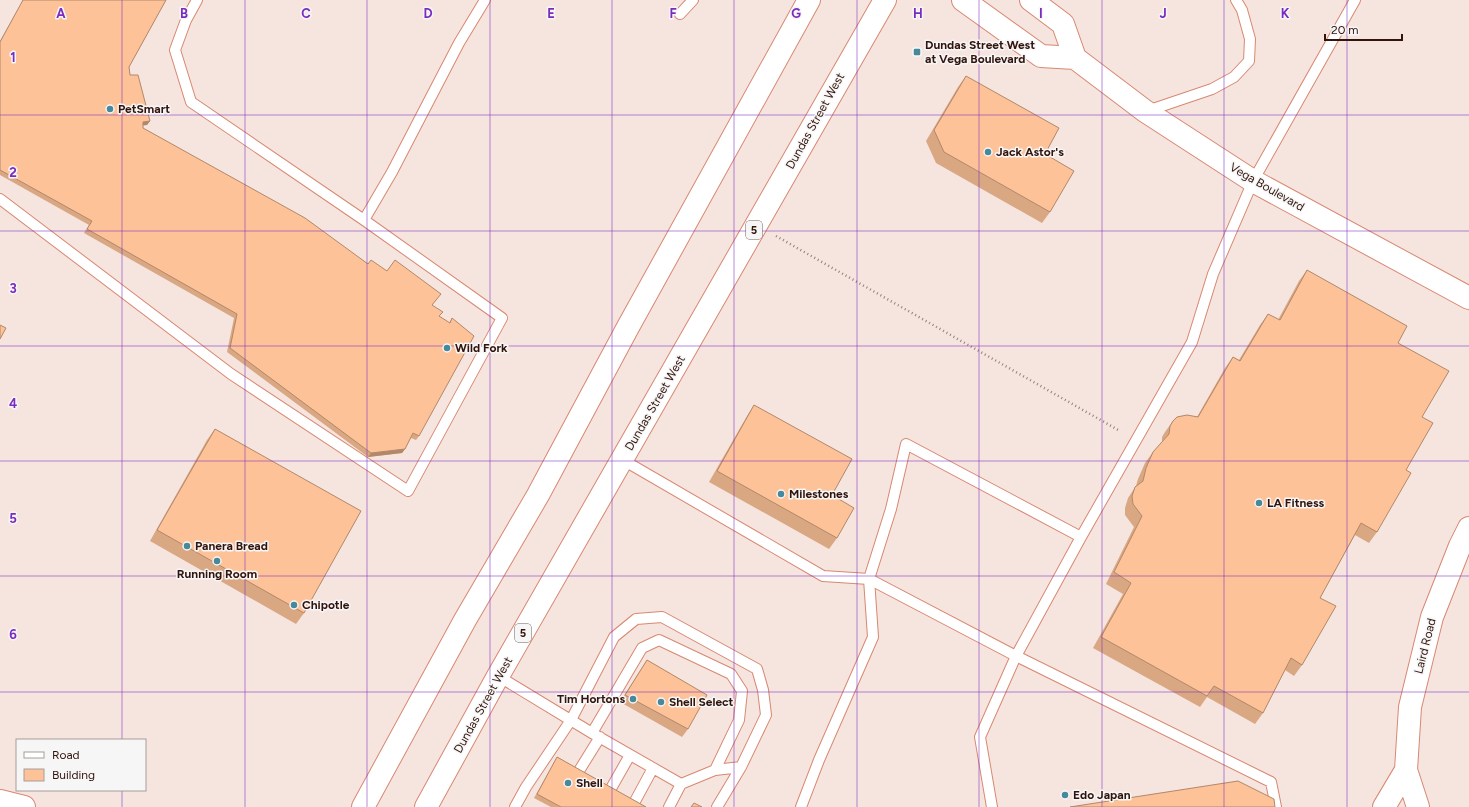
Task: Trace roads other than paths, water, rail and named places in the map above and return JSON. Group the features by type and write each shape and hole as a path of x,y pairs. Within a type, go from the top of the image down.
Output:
{"main road":[{"path":"363,807 465,620 538,495 635,314 809,0"},
{"name":"Dundas Street West","path":"426,807 498,676 885,0"},
{"path":"963,0 1041,56 1075,58 1063,24 1031,0"},
{"name":"Vega Boulevard","path":"1075,58 1145,111 1253,181 1469,298"},
{"name":"Laird Road","path":"1418,807 1406,770 1410,707 1432,617 1460,546 1469,528"},
{"name":"Laird Road","path":"1384,807 1406,770"},
{"path":"0,801 24,807"}],"lane":[{"path":"0,199 231,374 408,491 502,318 364,220 191,102 175,50 186,20 197,0"},
{"path":"364,220 392,172 459,43 485,0"},
{"path":"680,14 693,0"},
{"path":"1145,111 1212,89 1234,77 1249,61 1250,38 1242,10 1236,0"},
{"path":"992,807 980,737 1016,656 1081,537 1192,342 1213,274 1253,181 1355,0"},
{"path":"801,807 819,760 872,636 869,579 891,509 906,444 1081,537"},
{"path":"623,460 823,576 869,579 1016,656 1270,782 1276,807"},
{"path":"516,807 526,787 571,720 614,637 636,619 662,617 757,669 763,690 766,715 741,767 717,807"},
{"path":"576,774 642,648 660,640 731,674 742,691 739,720 715,770"},
{"path":"498,676 681,784"},
{"path":"609,792 630,755"},
{"path":"669,807 681,784 715,770 741,767"},
{"path":"633,805 653,768"}],"place":[{"name":"Dundas Street West at Vega Boulevard","path":"917,52"},
{"name":"PetSmart","path":"110,109"},
{"name":"Jack Astor's","path":"988,152"},
{"name":"Wild Fork","path":"447,348"},
{"name":"Milestones","path":"781,494"},
{"name":"LA Fitness","path":"1259,503"},
{"name":"Panera Bread","path":"187,546"},
{"name":"Running Room","path":"217,561"},
{"name":"Chipotle","path":"294,605"},
{"name":"Tim Hortons","path":"633,699"},
{"name":"Shell Select","path":"661,702"},
{"name":"Shell","path":"568,783"},
{"name":"Edo Japan","path":"1065,795"}]}
